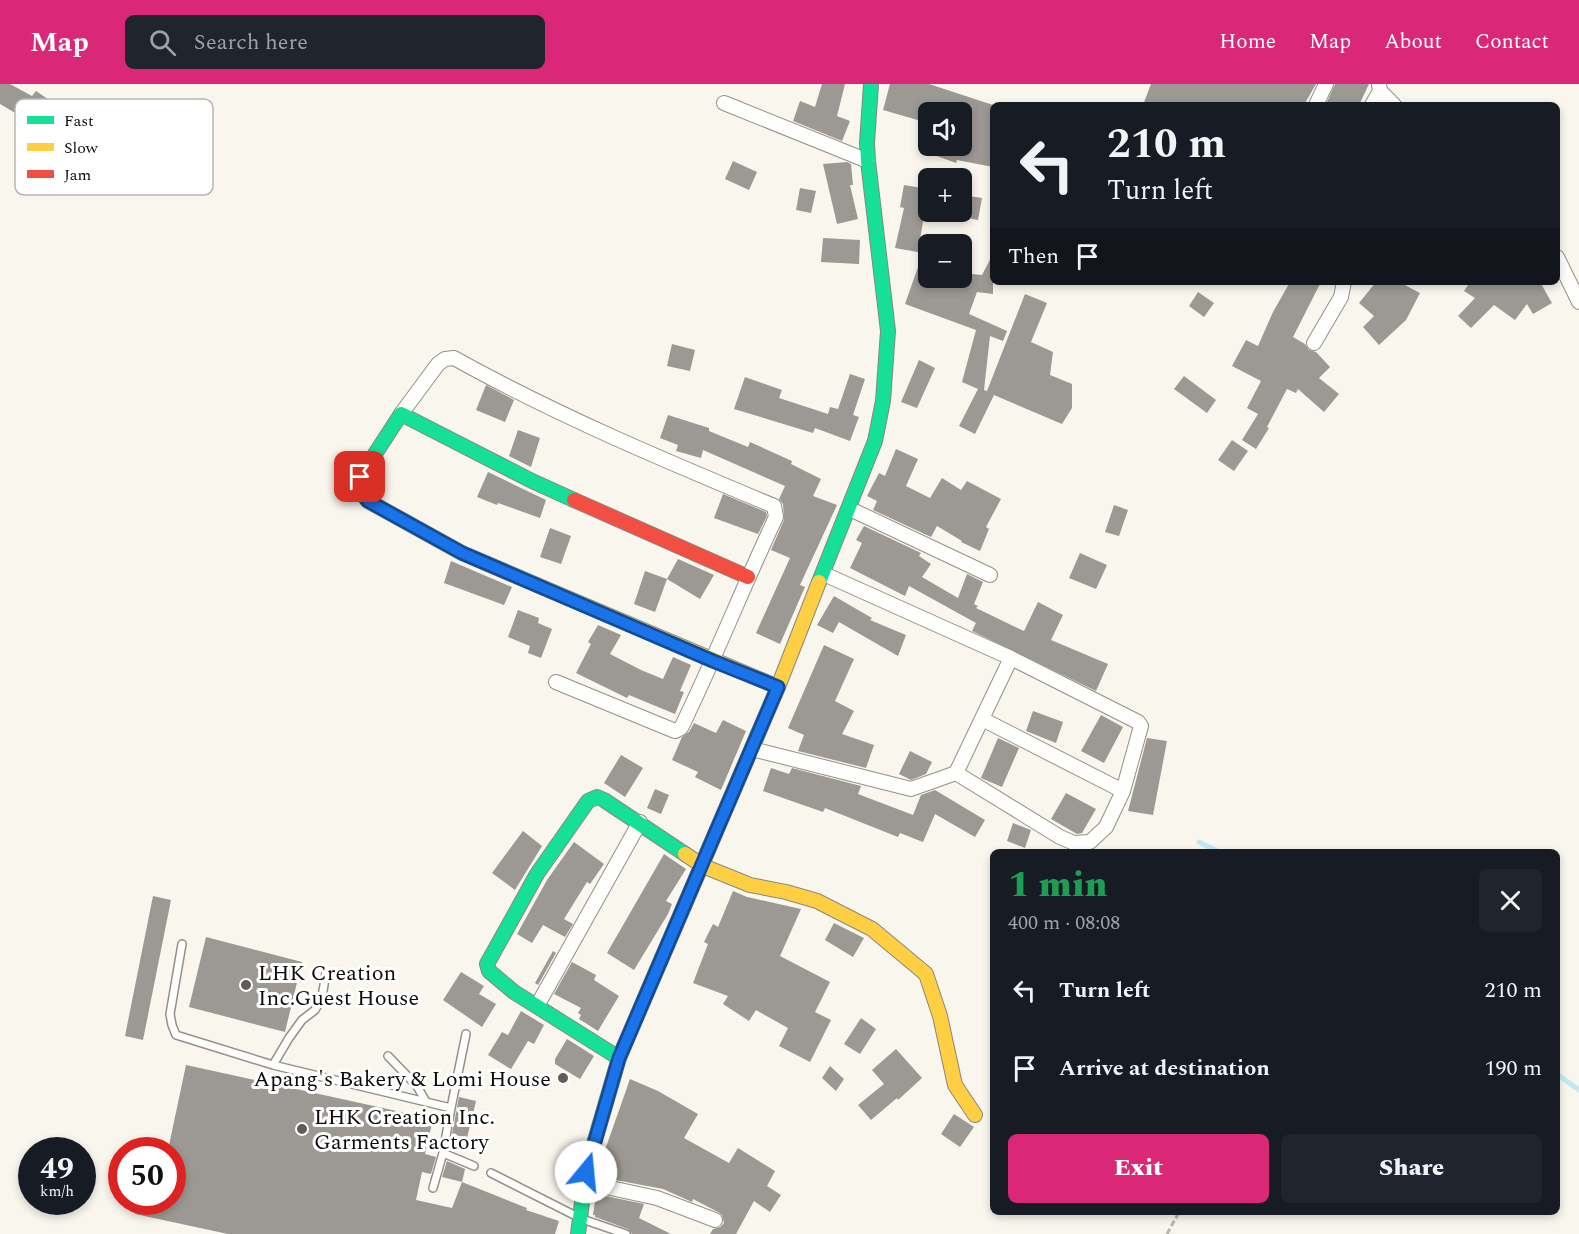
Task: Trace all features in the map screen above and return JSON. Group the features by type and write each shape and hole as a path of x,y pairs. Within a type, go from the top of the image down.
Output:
{"street":[{"path":"578,1234 582,1219 583,1182 619,1058 778,687 875,441 883,401 888,331 868,161 871,84"},
{"path":"1317,102 1326,84"},
{"path":"1373,102 1380,87 1392,102"},
{"path":"724,103 868,161"},
{"path":"1560,263 1579,302"},
{"path":"1314,343 1341,297 1343,285"},
{"path":"556,682 675,731 681,728 713,661 776,516 774,506 508,388 454,358 445,359 438,364 400,414 360,477 360,491 368,501 462,553 713,661 778,687"},
{"path":"400,414 532,481 748,576"},
{"path":"850,509 990,575"},
{"path":"824,574 1011,658 1140,723 1123,791 1106,827 1090,842 1074,843 1060,837 956,772"},
{"path":"752,749 911,789 956,772 1011,658"},
{"path":"982,718 1123,791"},
{"path":"619,1058 514,992 489,971 487,964 537,874 588,801 597,797 640,822 703,866 750,885 816,901 872,929 926,974 940,1016 954,1084 975,1115"},
{"path":"537,1006 640,822"},
{"path":"583,1182 657,1198 715,1220"}],"lane":[{"path":"182,944 170,1014 176,1035 273,1065 451,1108"},
{"path":"273,1065 289,1038 315,1010 322,997 326,973"},
{"path":"433,1188 443,1153 466,1034"},
{"path":"388,1056 417,1086 426,1102"},
{"path":"443,1153 474,1166"},
{"path":"491,1173 582,1219 626,1234"}],"path":[{"path":"1167,1234 1177,1215"}],"building":[{"path":"0,84 10,84 32,96 36,91 48,99 15,99 15,113 0,104"},
{"path":"822,84 845,84 837,116 850,121 842,141 793,121 800,101 815,107"},
{"path":"890,84 929,84 990,104 990,166 957,160 956,163 937,156 972,156 972,102 918,102 918,120 883,110"},
{"path":"1151,84 1316,84 1306,102 1144,102"},
{"path":"1335,84 1369,84 1360,102 1327,102"},
{"path":"733,161 757,172 749,190 725,179"},
{"path":"847,162 851,164 853,185 850,185 858,219 837,224 823,164"},
{"path":"904,185 918,187 918,222 923,222 921,234 918,234 918,252 895,248 904,208 900,207"},
{"path":"800,188 816,191 811,213 796,210"},
{"path":"972,196 982,198 978,220 972,219"},
{"path":"823,238 860,240 859,264 821,262"},
{"path":"990,260 990,285 993,285 993,294 977,292 969,314 1007,331 1003,341 990,336 984,390 987,391 1025,294 1047,303 1031,342 1053,352 1050,375 1072,384 1072,408 1062,424 994,395 975,434 959,426 978,389 962,382 976,330 905,304 918,267 918,288 972,288 972,274 982,275"},
{"path":"1288,285 1319,285 1293,337 1305,344 1309,350 1316,352 1330,367 1319,378 1339,394 1324,412 1298,389 1296,393 1287,389 1267,427 1269,428 1256,449 1242,440 1258,414 1247,408 1261,381 1232,366 1246,340 1258,346"},
{"path":"1374,285 1405,285 1420,293 1406,320 1379,345 1363,327 1374,316 1359,303"},
{"path":"1468,285 1542,285 1552,303 1533,314 1527,304 1515,320 1494,305 1471,328 1458,316 1475,298 1464,291"},
{"path":"1198,292 1214,303 1204,317 1189,306"},
{"path":"672,344 695,350 690,371 667,366"},
{"path":"919,360 935,368 917,408 901,402"},
{"path":"850,374 865,379 853,415 859,417 850,441 815,428 813,433 734,409 745,377 782,390 779,398 828,414 830,407 838,409"},
{"path":"1184,376 1216,400 1207,413 1174,389"},
{"path":"486,385 514,400 505,422 476,410"},
{"path":"668,415 709,428 709,431 748,447 750,442 792,461 791,464 821,479 813,496 837,505 800,585 805,587 780,644 756,633 790,558 771,550 784,520 783,504 779,499 785,486 703,450 701,458 676,451 678,445 660,438"},
{"path":"518,430 540,438 531,467 509,456"},
{"path":"1232,440 1248,451 1234,471 1218,460"},
{"path":"896,449 918,459 906,486 930,498 942,478 961,490 967,481 1001,499 986,527 989,529 980,551 937,526 931,537 873,510 877,501 867,496 879,473 885,476"},
{"path":"488,472 546,500 540,518 477,497"},
{"path":"723,494 766,512 767,516 758,534 714,518"},
{"path":"1114,505 1128,510 1119,536 1105,532"},
{"path":"864,526 921,553 919,556 931,564 922,577 958,598 967,574 983,582 974,604 978,606 976,608 1024,631 1038,602 1063,615 1051,640 1108,664 1096,691 972,631 976,623 909,586 905,596 850,568 862,543 856,540"},
{"path":"550,528 571,536 561,564 540,557"},
{"path":"1080,553 1107,565 1096,589 1069,578"},
{"path":"678,559 714,575 700,599 667,579"},
{"path":"451,561 512,587 504,605 444,583"},
{"path":"645,571 667,579 655,612 634,604"},
{"path":"834,596 872,618 870,620 906,635 898,656 839,622 833,633 817,625"},
{"path":"518,610 539,618 538,623 552,629 541,658 528,653 530,646 508,637"},
{"path":"598,625 621,635 610,654 641,670 663,679 673,657 691,665 680,691 684,692 675,714 629,695 627,698 576,673 591,644 588,642"},
{"path":"824,645 854,659 835,701 854,711 842,734 874,745 866,768 798,751 804,735 788,728"},
{"path":"1033,711 1063,722 1056,743 1026,731"},
{"path":"1101,715 1123,727 1104,763 1081,751"},
{"path":"723,720 746,731 721,790 695,777 698,772 672,760 682,737 689,732 694,723 716,733"},
{"path":"998,738 1019,748 1002,787 981,778"},
{"path":"1147,738 1167,741 1153,815 1128,811"},
{"path":"910,751 932,762 926,774 911,780 899,774"},
{"path":"621,755 643,768 625,797 604,783"},
{"path":"771,768 789,774 792,768 861,786 858,794 913,815 921,795 935,790 985,820 975,837 935,814 923,842 900,833 898,837 825,808 823,812 763,791"},
{"path":"655,789 669,795 661,814 647,808"},
{"path":"1066,793 1096,809 1082,833 1077,834 1051,819"},
{"path":"1013,823 1031,830 1025,848 1007,841"},
{"path":"523,831 542,846 515,890 492,873"},
{"path":"574,842 604,864 590,884 587,882 564,919 573,924 565,937 543,925 532,943 517,934 547,880"},
{"path":"664,854 686,869 666,901 672,904 668,914 634,970 607,953"},
{"path":"733,891 747,897 801,909 780,956 830,982 815,1012 831,1020 810,1062 779,1046 788,1028 756,1010 749,1021 723,1004 728,996 693,983 708,944 704,942 713,924 718,927"},
{"path":"153,896 171,900 143,1040 125,1036"},
{"path":"834,923 864,938 853,957 825,940"},
{"name":"LHK Creation Inc.Guest House","path":"206,937 302,962 285,1032 189,1007"},
{"path":"553,951 556,953 538,985 535,983"},
{"path":"572,962 596,975 594,980 619,996 598,1031 579,1019 581,1015 578,1013 581,1008 554,994"},
{"path":"461,972 484,986 479,994 496,1004 482,1027 443,1000"},
{"path":"521,1011 544,1025 534,1044 528,1041 511,1069 488,1055 502,1032 508,1035"},
{"path":"861,1018 876,1029 860,1054 844,1044"},
{"path":"567,1039 594,1056 580,1079 555,1064 555,1059"},
{"path":"896,1049 922,1078 871,1120 858,1105 884,1084 872,1070"},
{"path":"186,1065 433,1119 425,1154 436,1157 431,1174 422,1172 416,1200 452,1208 462,1182 527,1208 526,1210 559,1221 555,1234 228,1234 140,1215 186,1215 186,1137 171,1137"},
{"path":"830,1066 844,1079 836,1091 822,1078"},
{"path":"630,1079 658,1091 698,1114 684,1138 729,1163 738,1148 775,1171 767,1186 781,1195 770,1212 754,1201 736,1234 710,1234 713,1229 724,1223 722,1215 718,1212 693,1199 692,1202 663,1189 605,1178 610,1152 605,1150"},
{"path":"459,1097 476,1101 467,1138 452,1134"},
{"path":"954,1114 974,1127 960,1147 941,1134"},
{"path":"447,1161 465,1169 462,1182 442,1177"},
{"path":"596,1194 644,1204 639,1218 671,1234 632,1234 628,1229 595,1217 593,1215"}],"waterway":[{"path":"1199,842 1213,849"},
{"path":"1560,1076 1579,1090"}],"traffic: fast":[{"path":"819,582 875,441 883,401 888,331 868,161 871,84"},
{"path":"537,585 462,553 368,501 360,491 360,477 401,414 574,500"},
{"path":"619,1058 514,992 489,971 487,964 537,874 588,801 597,797 604,800 685,854"},
{"path":"578,1234 586,1171 619,1058 676,925"}],"traffic: slow":[{"path":"676,925 778,687 819,582"},
{"path":"537,585 778,687"},
{"path":"685,854 703,866 750,885 817,901 872,929 926,974 940,1016 955,1085 975,1115"}],"traffic: jam":[{"path":"574,500 748,577"}],"place":[{"name":"LHK Creation Inc.Guest House","path":"246,985"},
{"name":"Apang's Bakery & Lomi House","path":"563,1078"},
{"name":"LHK Creation Inc. Garments Factory","path":"302,1129"}],"route":[{"path":"360,477 360,491 368,501 462,553 778,687 619,1058 586,1172"}]}
